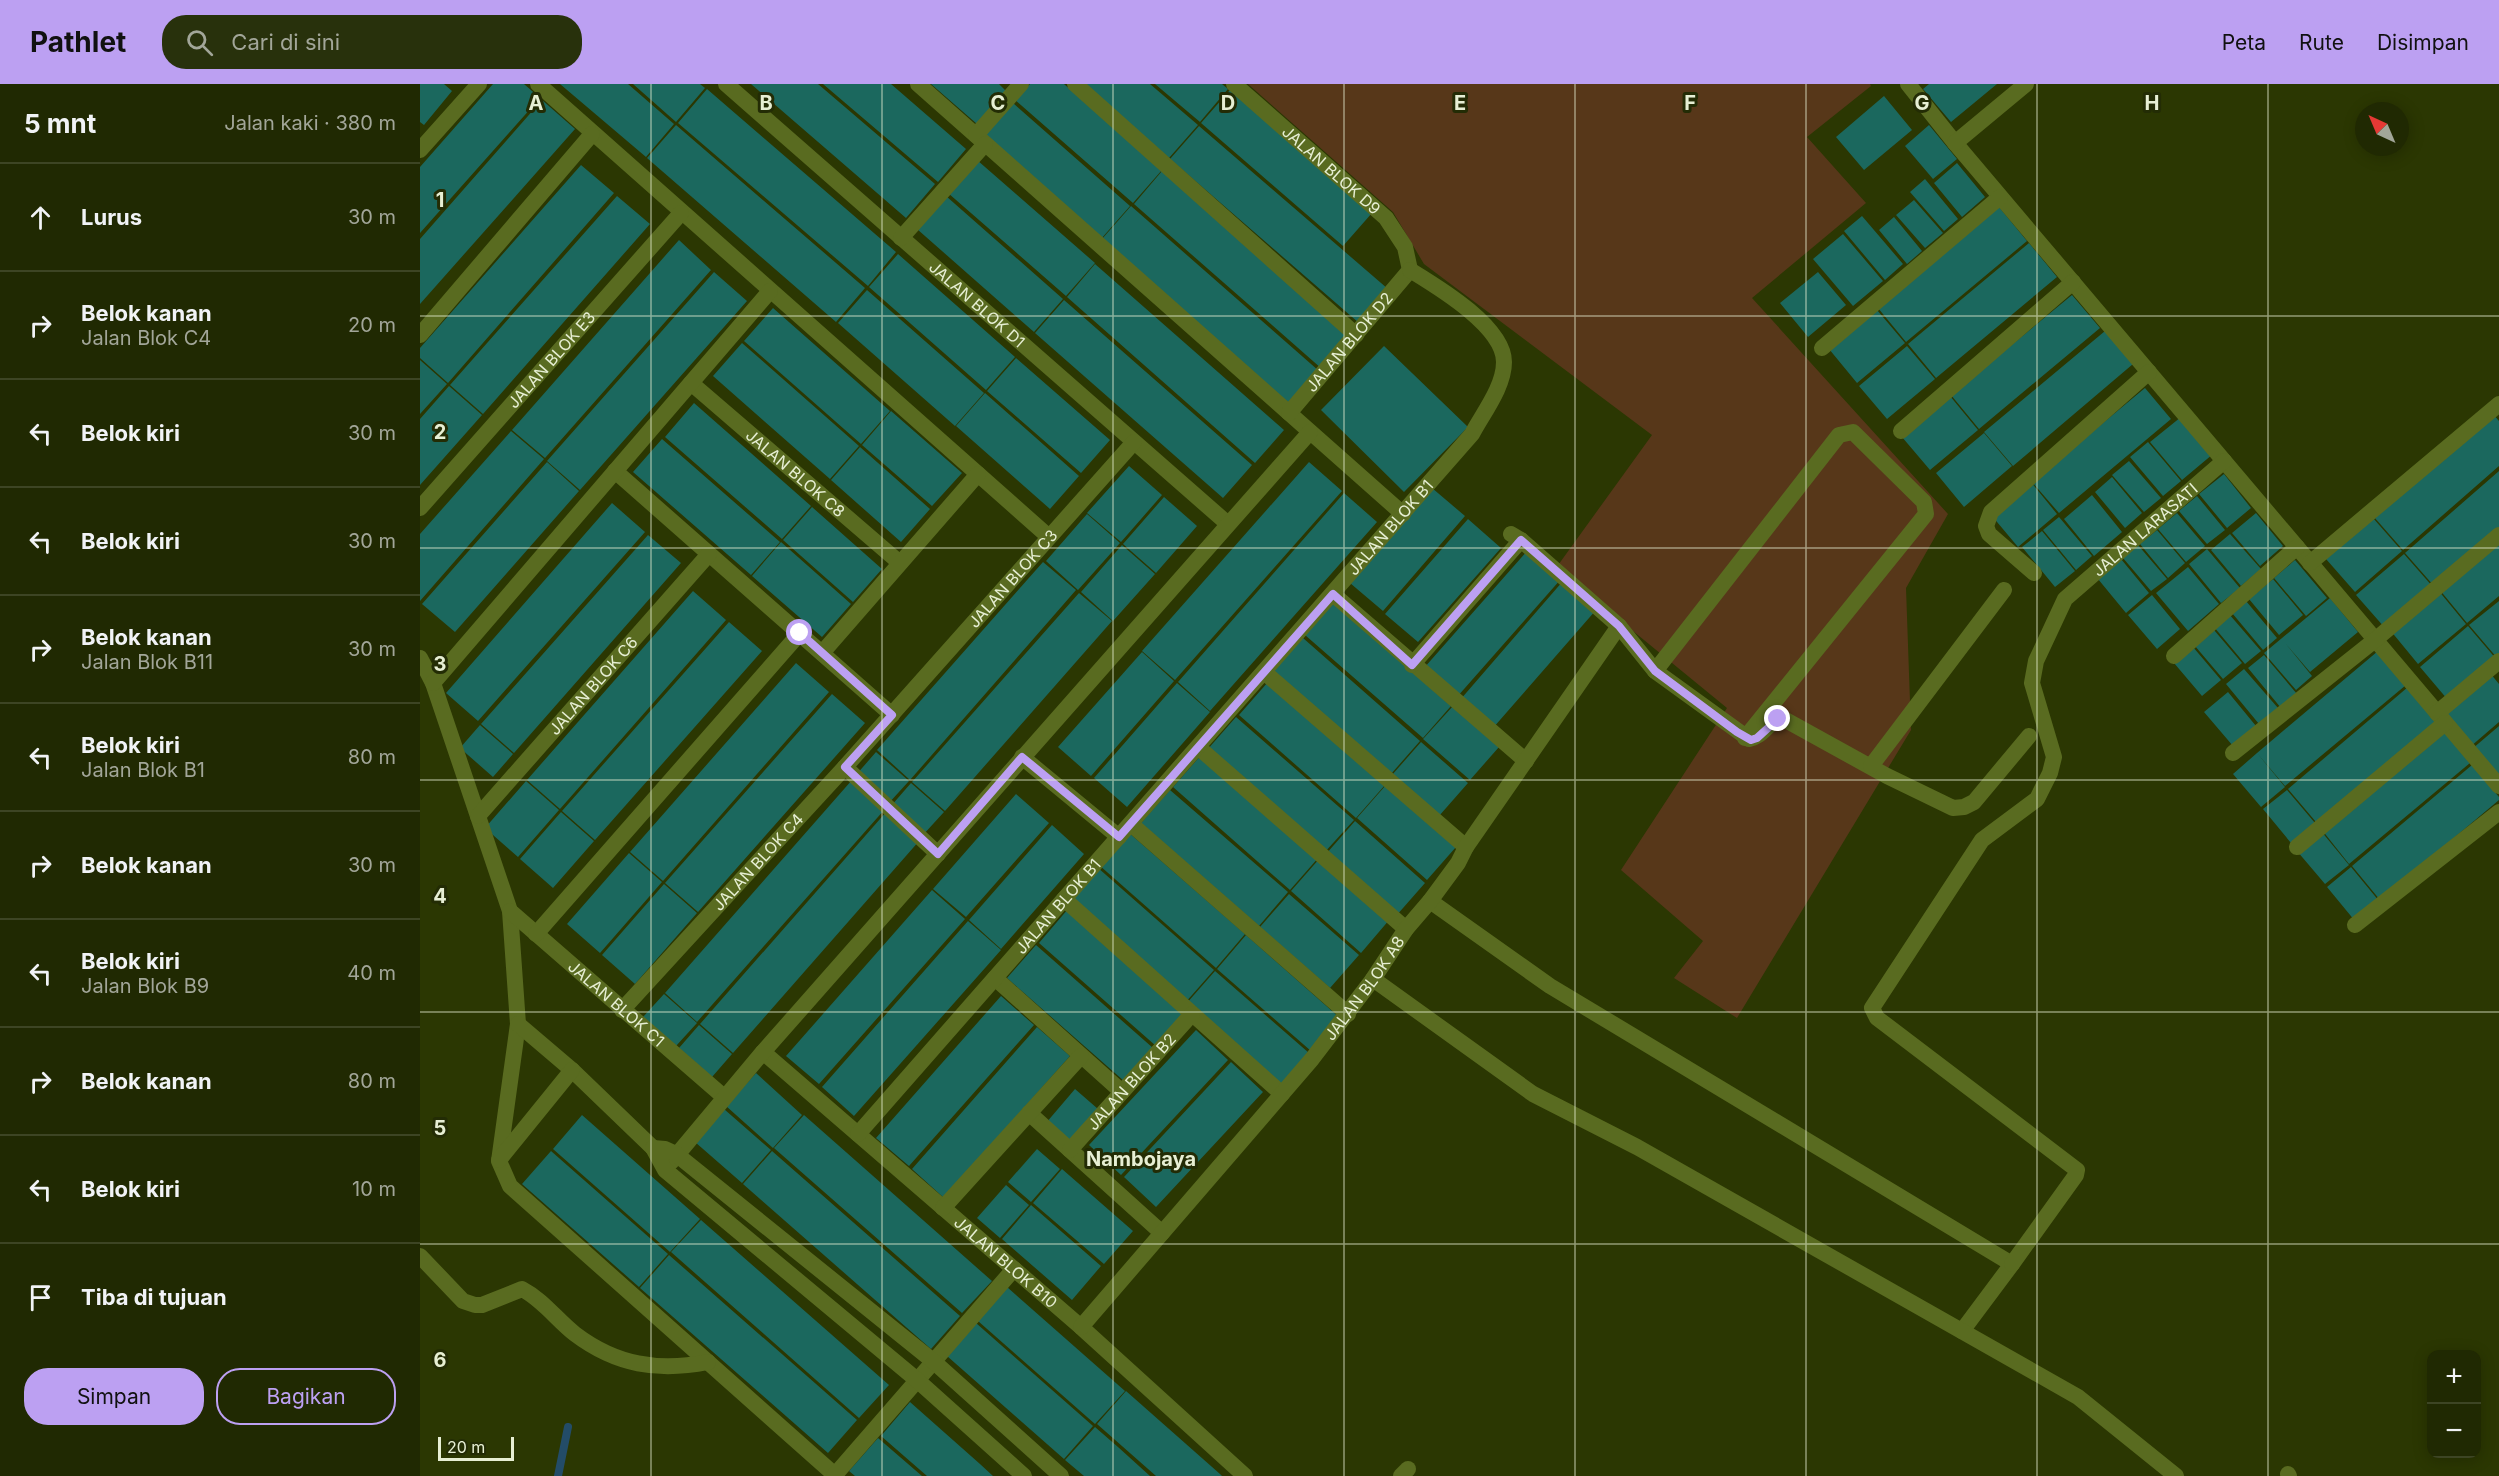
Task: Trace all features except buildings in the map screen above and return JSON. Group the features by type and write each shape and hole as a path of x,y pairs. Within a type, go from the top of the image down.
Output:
{"street":[{"path":"422,143 479,84"},
{"path":"538,84 1049,537"},
{"name":"JALAN BLOK D1","path":"726,84 1228,524"},
{"path":"918,84 1403,514"},
{"path":"901,238 981,140 1021,84"},
{"path":"1075,84 1356,335"},
{"name":"JALAN BLOK D9","path":"1234,84 1386,218 1405,247 1410,270"},
{"path":"1908,84 2000,197 2499,786"},
{"path":"1955,143 2026,84"},
{"path":"420,335 592,134"},
{"path":"1822,348 2000,197"},
{"name":"JALAN BLOK E3","path":"420,507 681,213"},
{"name":"JALAN BLOK D2","path":"1289,413 1410,270"},
{"name":"JALAN BLOK B1","path":"858,1134 1472,434 1498,386 1504,361 1497,339 1472,314 1447,294 1410,270"},
{"path":"1901,431 2073,282"},
{"path":"433,683 770,291"},
{"path":"2034,573 1989,534 1986,526 1991,512 2149,372"},
{"name":"JALAN BLOK C8","path":"691,383 900,563"},
{"path":"2310,563 2499,405"},
{"path":"665,1170 723,1097 1310,432"},
{"path":"1655,671 1839,435 1852,432 1924,502 1926,514 1745,738"},
{"name":"JALAN BLOK C3","path":"892,715 1134,442"},
{"name":"JALAN LARASATI","path":"2012,1264 2076,1176 2076,1168 1877,1018 1872,1008 1982,840 2037,799 2050,773 2054,757 2032,683 2036,662 2065,599 2224,461"},
{"path":"615,471 892,715"},
{"path":"822,653 978,474"},
{"path":"2233,753 2499,535"},
{"path":"1412,665 1516,537 1619,626 1655,671 1745,738 1751,740 1757,738 1781,718 1953,808 1964,807 1974,802 2029,736"},
{"path":"2174,656 2297,547"},
{"name":"JALAN BLOK C6","path":"478,816 709,554"},
{"path":"1871,766 2004,590"},
{"path":"1333,594 1412,665 1526,761"},
{"name":"JALAN BLOK A8","path":"1081,1327 1348,1014 1406,929 1431,901 1619,626"},
{"path":"536,934 800,633"},
{"path":"420,658 433,683 510,911 518,1024 499,1161 510,1186 835,1476 1014,1269"},
{"path":"2297,847 2441,718 2499,661"},
{"path":"1264,672 1466,847"},
{"name":"JALAN BLOK C4","path":"622,1010 892,715"},
{"path":"1198,747 1406,929"},
{"path":"1022,757 1119,837"},
{"path":"845,767 938,854"},
{"path":"2355,925 2499,812"},
{"path":"1131,824 1348,1014"},
{"path":"1064,899 1282,1094"},
{"path":"1431,901 1550,986 2012,1264 1962,1331"},
{"name":"JALAN BLOK C1","path":"510,911 723,1097"},
{"path":"995,978 1122,1092"},
{"path":"1373,980 1533,1094 1637,1147 2078,1397 2176,1476"},
{"name":"JALAN BLOK B2","path":"1070,1150 1192,1014"},
{"path":"518,1024 572,1070 653,1148 665,1170 917,1380 1024,1476"},
{"name":"JALAN BLOK B10","path":"763,1052 1081,1327 1245,1476"},
{"path":"943,1208 1081,1056"},
{"path":"499,1161 572,1070"},
{"path":"1029,1113 1162,1233"},
{"path":"653,1148 665,1149 676,1154 933,1362 1061,1476"},
{"path":"420,1256 464,1301 482,1305 522,1289 531,1294 575,1334 608,1355 642,1366 708,1362"}],"shaded area":[{"path":"1248,84 1870,84 1871,86 1807,137 1866,203 1752,298 1948,514 1906,588 1911,730 1737,1018 1674,978 1703,941 1621,870 1727,708 1556,568 1652,435 1424,264 1393,212"}],"waterway":[{"path":"558,1476 568,1427"}],"district":[{"name":"Nambojaya","path":"1141,1159"}],"route":[{"path":"800,633 892,715 845,767 938,854 1022,757 1119,837 1333,594 1412,665 1521,540 1619,626 1655,671 1745,738 1751,740 1757,738 1778,719"}]}
